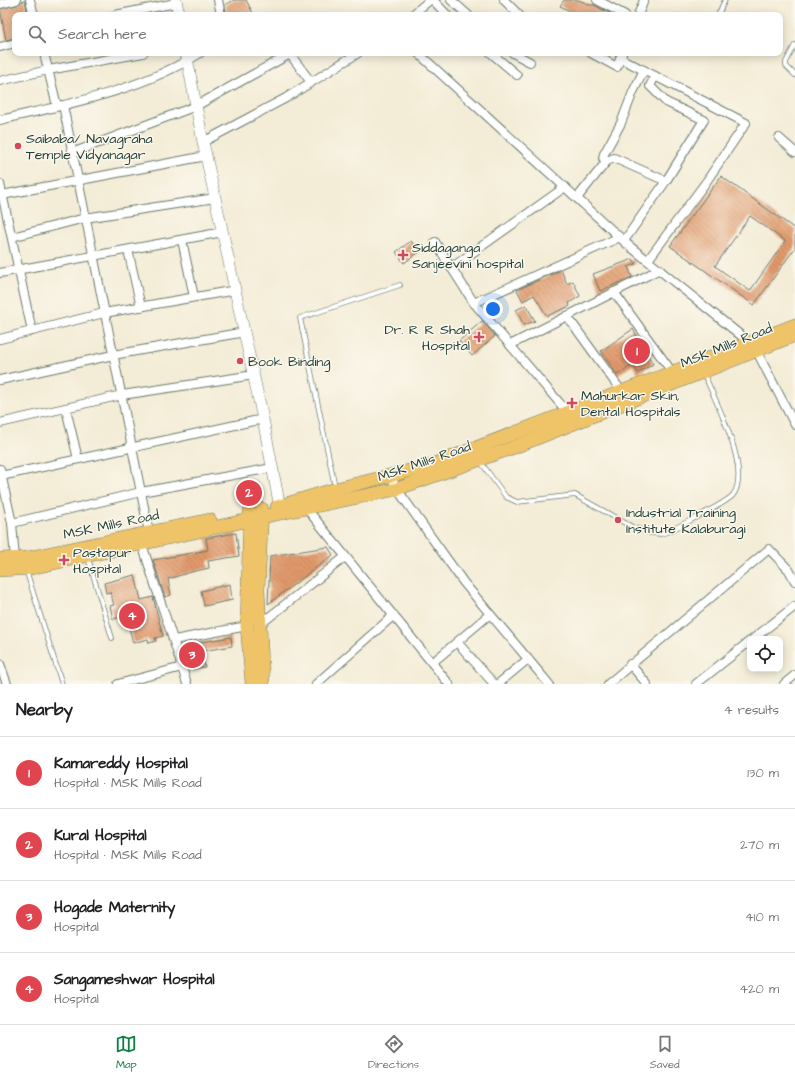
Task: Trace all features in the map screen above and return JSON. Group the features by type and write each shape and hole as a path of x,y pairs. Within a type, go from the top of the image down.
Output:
{"main road":[{"name":"MSK Mills Road","path":"280,510 336,489 429,466 572,417 622,392 675,376 703,371 795,325"},
{"name":"MSK Mills Road","path":"0,559 27,558 145,538 256,514 280,510 306,509 397,489 478,459 572,417 675,376 753,346 795,335"},
{"path":"252,684 252,626 258,590 256,514"},
{"name":"MSK Mills Road","path":"0,570 26,569 88,556 145,538"},
{"path":"252,626 263,684"}],"street":[{"path":"0,4 16,0"},
{"path":"30,0 33,12"},
{"path":"218,0 221,12"},
{"path":"416,12 431,0 444,12"},
{"path":"451,0 465,12"},
{"path":"504,0 516,12"},
{"path":"597,0 619,12"},
{"path":"639,12 644,0"},
{"path":"129,12 176,2 178,12"},
{"path":"0,46 12,44"},
{"path":"45,56 60,106 78,180 104,313 142,492 145,538 153,583 174,640 187,684"},
{"path":"0,81 48,70 126,56"},
{"path":"72,153 196,106 286,56"},
{"path":"292,56 311,82"},
{"path":"203,142 286,98 353,56"},
{"path":"421,56 622,239 753,346 795,425"},
{"path":"495,56 517,75"},
{"path":"519,56 530,62"},
{"path":"597,56 617,67 621,56"},
{"path":"623,56 655,76 746,123 706,182 648,260"},
{"path":"0,120 60,106 139,84 187,57 203,142 254,375 280,510"},
{"path":"607,162 603,158 604,154 621,123 633,92 644,70"},
{"path":"474,303 622,239 666,181 704,120 666,102 650,86 655,76"},
{"path":"779,138 795,152"},
{"path":"2,195 206,156"},
{"path":"577,198 607,162 614,158 666,181"},
{"path":"0,184 20,269 32,331"},
{"path":"450,268 565,187"},
{"path":"12,237 85,218 215,198"},
{"path":"0,273 223,232"},
{"path":"182,240 194,297"},
{"path":"435,242 450,268 474,303 572,417"},
{"path":"128,250 141,307"},
{"path":"510,345 660,269"},
{"path":"0,339 104,313 236,290"},
{"path":"614,292 675,376"},
{"path":"567,316 622,392"},
{"path":"0,380 113,355 245,332"},
{"path":"0,423 122,395 254,375"},
{"path":"66,409 78,459"},
{"path":"15,558 12,523 1,472 133,448 263,419"},
{"path":"12,523 142,492 272,468"},
{"path":"392,476 397,489 464,583 549,684"},
{"path":"306,509 449,684"},
{"path":"608,684 769,549 792,568 795,581"},
{"path":"174,640 252,626 345,557"},
{"path":"757,636 795,606"},
{"path":"432,663 490,614"},
{"path":"316,684 394,615"},
{"path":"457,642 494,684"},
{"path":"701,683 747,644"},
{"path":"498,684 528,659"},
{"path":"0,664 7,684"},
{"path":"630,664 647,684"},
{"path":"118,684 182,668"},
{"path":"784,684 795,675"}],"lane":[{"path":"719,12 725,0"},
{"path":"795,45 786,62 786,66 795,75"},
{"path":"336,489 300,318 400,286"},
{"path":"478,459 506,497 511,500 517,502 575,495 634,528 662,534 670,531 728,499 736,489 739,472 734,446 703,371"},
{"path":"88,556 112,638"},
{"path":"26,569 62,684"}],"building":[{"path":"25,0 27,12 12,12 12,39 6,40 0,9 17,5"},
{"path":"234,0 246,0 252,12 226,12 225,5"},
{"path":"564,0 579,0 590,5 594,5 607,12 572,12 560,6"},
{"path":"721,176 795,229 795,248 754,305 670,246","holes":["750,216 785,241 750,291 715,266"]},
{"path":"411,241 419,252 404,263 396,252"},
{"path":"633,259 636,264 628,267 632,277 600,291 593,274"},
{"path":"561,270 567,284 573,281 580,296 569,303 570,306 547,316 534,295 523,301 517,290"},
{"path":"526,305 535,321 524,325 516,310"},
{"path":"482,321 495,336 472,356 459,341"},
{"path":"633,329 653,364 638,373 633,365 617,375 601,351"},
{"path":"253,485 254,497 245,499 243,487"},
{"path":"236,533 239,556 208,561 209,568 168,579 171,595 165,597 153,560 208,550 206,538"},
{"path":"328,547 333,555 268,604 270,556"},
{"path":"135,575 141,600 153,597 163,636 155,638 156,641 149,643 148,639 133,643 126,616 113,619 110,606 114,605 110,592 106,593 104,583"},
{"path":"230,584 232,600 204,606 201,591"},
{"path":"231,637 232,646 202,651 205,667 189,670 183,645"}],"place":[{"name":"Saibaba/ Navagraha Temple Vidyanagar","path":"18,146"},
{"name":"Siddaganga Sanjeevini hospital","path":"403,255"},
{"name":"Dr. R R Shah Hospital","path":"479,337"},
{"name":"Kamareddy Hospital","path":"637,351"},
{"name":"Book Binding","path":"240,361"},
{"name":"Mahurkar Skin, Dental Hospitals","path":"572,403"},
{"name":"Kural Hospital","path":"249,493"},
{"name":"Industrial Training Institute Kalaburagi","path":"618,520"},
{"name":"Pastapur Hospital","path":"64,560"},
{"name":"Sangameshwar Hospital","path":"132,616"},
{"name":"Hogade Maternity","path":"192,655"}]}
